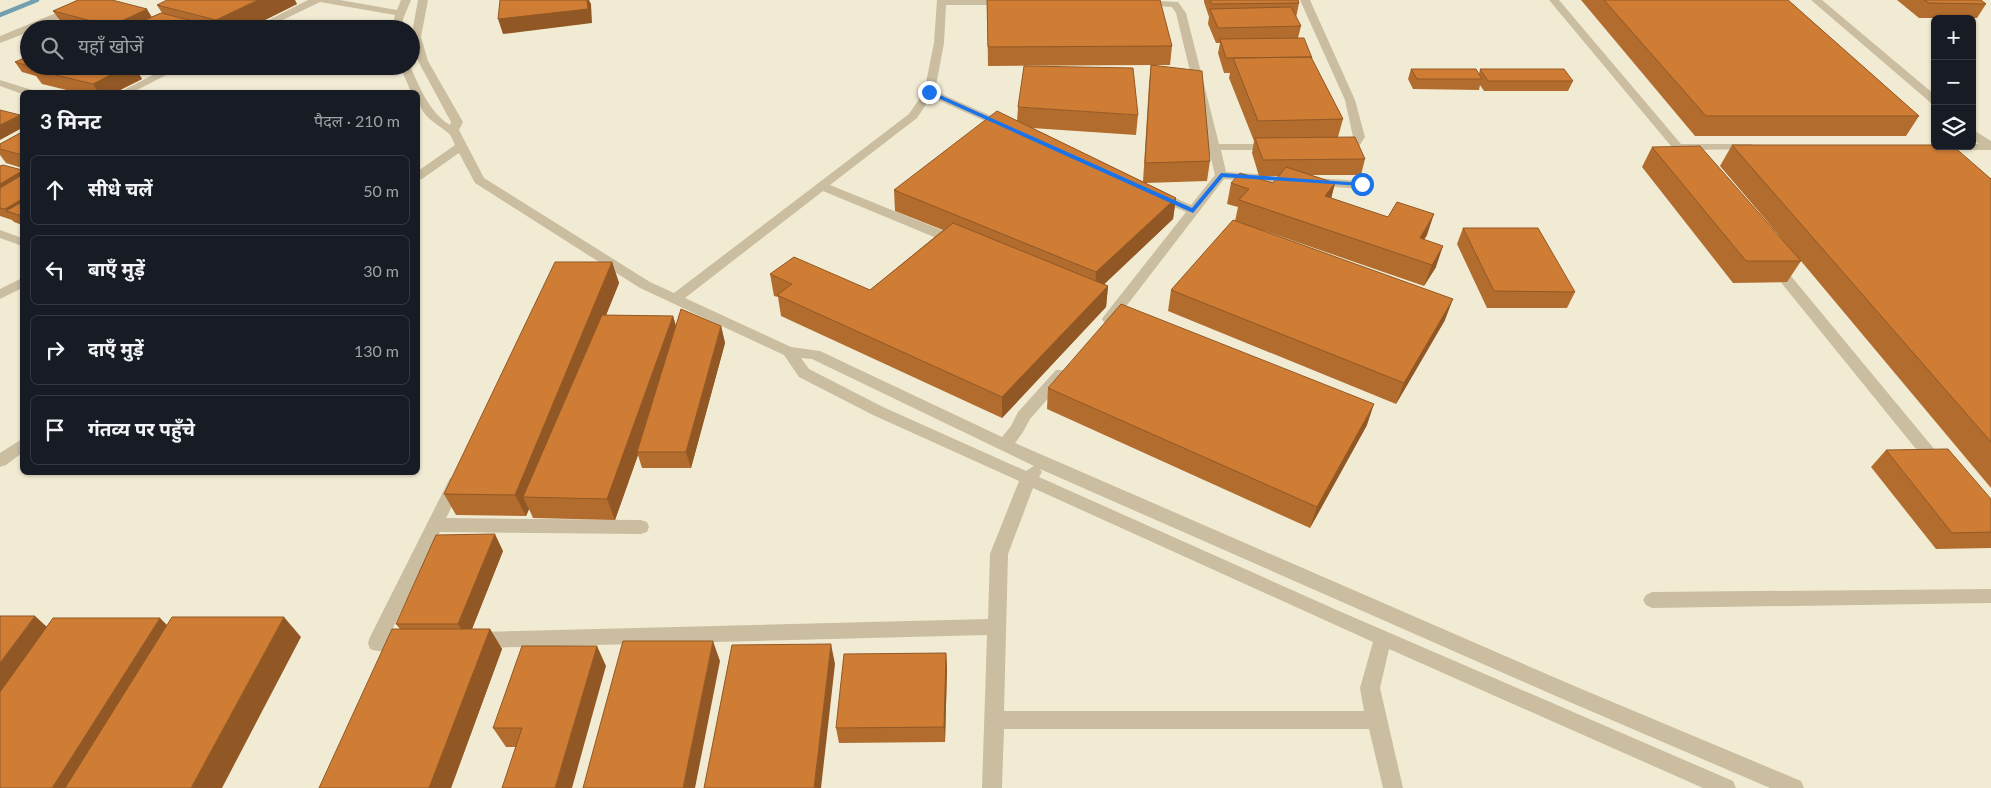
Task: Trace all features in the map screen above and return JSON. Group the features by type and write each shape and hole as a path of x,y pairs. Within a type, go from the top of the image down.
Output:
{"street":[{"path":"48,20 96,0"},
{"path":"275,20 316,0"},
{"path":"323,0 400,13"},
{"path":"399,20 406,0"},
{"path":"419,20 423,0"},
{"path":"1305,0 1350,100 1359,137 1354,146 1330,148"},
{"path":"1554,0 1701,175"},
{"path":"1816,0 1931,97"},
{"path":"675,299 912,116 929,92 939,43 942,1 1016,2"},
{"path":"1125,2 1174,4 1181,13 1221,175"},
{"path":"0,40 20,32"},
{"path":"420,51 423,62 457,122 453,130"},
{"path":"129,90 160,75"},
{"path":"409,75 416,90"},
{"path":"0,84 21,90"},
{"path":"929,92 1013,130"},
{"path":"420,98 432,119 442,126 453,130 479,180 586,257 789,352 814,354 1042,463 1565,691 1794,788"},
{"path":"1976,135 1991,147"},
{"path":"420,175 462,146"},
{"path":"1213,147 1281,147"},
{"path":"1678,147 1766,147"},
{"path":"1922,147 1991,147"},
{"path":"1221,175 1362,184"},
{"path":"1100,330 1124,310 1193,211 1221,175"},
{"path":"821,186 972,248"},
{"path":"1148,191 1193,211"},
{"path":"0,234 20,241"},
{"path":"1767,256 1947,476"},
{"path":"0,295 20,283"},
{"path":"1101,301 1124,310"},
{"path":"789,352 804,373 878,411 1383,638 1726,788"},
{"path":"1005,445 1018,428 1023,416 1068,366"},
{"path":"0,461 20,446"},
{"path":"417,642 377,643 465,463"},
{"path":"992,788 999,554 1028,479 1042,463"},
{"path":"434,526 641,527"},
{"path":"1652,600 1991,596"},
{"path":"457,641 997,626"},
{"path":"1383,638 1370,688 1393,788"},
{"path":"994,720 1376,720"}],"building":[{"path":"78,0 112,0 147,9 124,20 88,20 53,11"},
{"path":"167,0 258,0 216,20 157,5"},
{"path":"500,0 587,0 588,9 498,19"},
{"path":"987,0 1160,0 1172,46 988,47"},
{"path":"1210,0 1298,0 1299,3 1212,4"},
{"path":"1604,0 1788,0 1919,116 1706,116"},
{"path":"1924,0 1981,0 1986,4 1929,3"},
{"path":"1291,7 1301,26 1218,28 1210,9"},
{"path":"161,13 189,20 145,20"},
{"path":"1304,38 1312,58 1226,58 1220,39"},
{"path":"1311,57 1343,119 1258,121 1233,58"},
{"path":"1151,65 1202,71 1210,161 1145,163"},
{"path":"1024,66 1133,68 1138,115 1018,107"},
{"path":"1411,69 1476,69 1482,79 1417,79"},
{"path":"1480,69 1564,69 1573,81 1488,81"},
{"path":"56,75 110,75 93,84"},
{"path":"0,110 20,115 0,125"},
{"path":"997,111 1176,198 1096,272 894,190"},
{"path":"20,133 20,154 0,149 0,144"},
{"path":"1355,137 1365,159 1263,160 1255,138"},
{"path":"1732,145 1931,145 1931,150 1958,150 1991,179 1991,442"},
{"path":"1700,146 1801,261 1746,261 1652,147"},
{"path":"0,166 20,169 20,172 0,184"},
{"path":"1286,167 1335,183 1325,196 1388,217 1397,202 1434,214 1420,238 1443,246 1432,265 1239,200 1249,189 1231,183 1240,173 1273,183"},
{"path":"20,176 20,200 5,209 0,208 0,188"},
{"path":"20,203 20,215 6,211"},
{"path":"1233,220 1453,299 1404,383 1171,290"},
{"path":"953,223 1108,286 1002,397 777,295 792,284 770,274 794,257 870,290"},
{"path":"1463,228 1538,228 1575,292 1494,291"},
{"path":"555,262 612,262 515,495 444,494"},
{"path":"1121,304 1374,404 1317,507 1048,388"},
{"path":"681,309 721,326 686,452 637,452"},
{"path":"602,315 673,316 607,499 523,497"},
{"path":"1948,449 1991,499 1991,532 1952,533 1886,450"},
{"path":"495,534 458,624 396,624 436,535"},
{"path":"0,616 35,616 0,663"},
{"path":"172,617 284,617 191,788 65,788"},
{"path":"53,618 160,618 52,788 0,788 0,692"},
{"path":"392,629 490,629 429,788 319,788"},
{"path":"623,641 713,641 683,788 583,788"},
{"path":"831,644 814,788 704,788 732,645"},
{"path":"522,646 597,646 555,788 502,788 522,728 493,728"},
{"path":"946,653 944,727 836,728 844,654"}],"waterway":[{"path":"0,15 37,0"}],"route":[{"path":"929,92 1193,211 1221,175 1362,184"}]}
